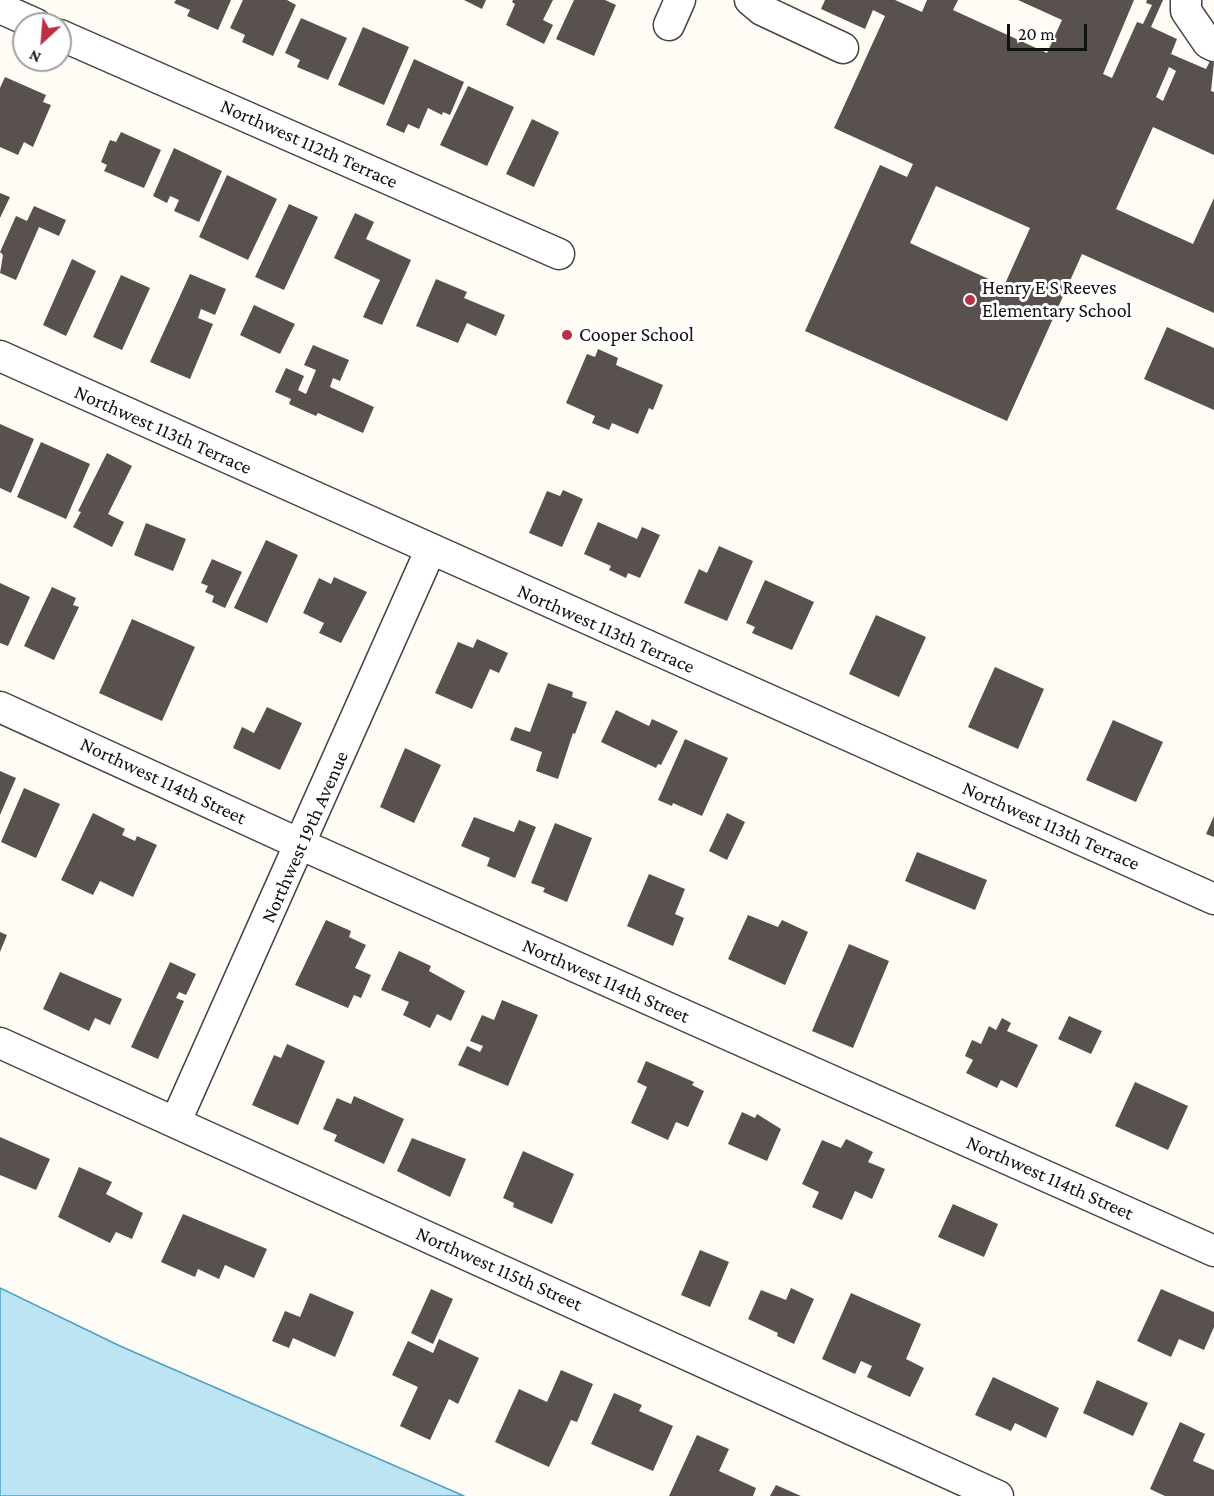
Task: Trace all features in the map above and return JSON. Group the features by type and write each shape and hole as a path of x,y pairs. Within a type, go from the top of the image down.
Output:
{"street":[{"path":"750,0 762,10 843,48"},
{"path":"1186,0 1186,11 1208,43 1214,45"},
{"name":"Northwest 112th Terrace","path":"72,40 559,254"},
{"name":"Northwest 113th Terrace","path":"0,357 430,551 1214,899"},
{"name":"Northwest 19th Avenue","path":"176,1121 302,845 430,551"},
{"name":"Northwest 114th Street","path":"0,707 302,845 1214,1251"},
{"name":"Northwest 115th Street","path":"0,1043 998,1496"}],"water":[{"path":"0,1288 120,1346 464,1496 0,1496"}],"building":[{"path":"176,0 231,0 218,30 187,16 190,10 174,3"},
{"path":"243,0 287,0 296,5 273,56 242,42 245,35 230,28"},
{"path":"464,0 486,0 482,9"},
{"path":"513,0 553,0 543,20 553,25 544,44 506,25 515,4"},
{"path":"574,0 605,0 616,5 594,56 556,39"},
{"path":"825,0 895,0 922,12 927,0 958,0 953,10 1047,53 1062,20 1018,0 1134,0 1103,74 1112,78 1137,22 1143,24 1152,5 1146,3 1147,0 1163,0 1151,27 1177,39 1171,54 1206,69 1210,61 1214,63 1211,91 1214,92 1214,155 1153,127 1116,209 1193,244 1214,198 1214,313 1082,254 1007,421 805,331 880,165 907,177 913,164 834,128 885,16 873,10 865,29 821,9","holes":["1169,67 1176,71 1163,101 1156,97","936,186 1030,228 1004,286 910,243"]},
{"path":"301,18 347,38 328,80 297,67 300,60 285,53"},
{"path":"363,27 409,47 384,105 338,85"},
{"path":"414,59 464,82 450,115 443,112 442,115 428,108 419,129 408,124 404,133 386,125"},
{"path":"5,77 46,95 43,102 51,105 33,147 24,142 18,155 0,147 0,88"},
{"path":"468,86 514,107 487,166 440,145"},
{"path":"532,119 559,132 534,187 506,174"},
{"path":"121,132 161,150 144,188 104,171 107,165 101,162 110,140 116,142"},
{"path":"174,148 222,171 199,222 174,211 179,200 170,196 167,203 153,196"},
{"path":"227,175 277,199 248,260 199,237"},
{"path":"0,193 10,197 0,218"},
{"path":"289,204 318,217 284,290 255,277"},
{"path":"34,206 66,220 59,236 39,227 16,280 0,273 3,255 0,252 16,216 27,221"},
{"path":"355,213 374,222 366,239 411,260 382,325 363,317 380,280 334,258"},
{"path":"72,259 96,271 66,336 43,325"},
{"path":"190,274 226,289 215,315 201,309 198,318 213,324 190,379 150,362"},
{"path":"121,275 150,288 122,350 93,337"},
{"path":"436,279 467,292 464,298 505,315 496,336 467,323 458,343 416,326"},
{"path":"254,305 295,324 280,354 240,335"},
{"path":"1167,327 1214,348 1214,410 1144,379"},
{"path":"313,345 349,360 340,381 333,378 330,387 374,407 363,433 318,413 316,416 289,404 291,399 275,392 286,368 304,376 298,390 306,394 316,370 304,365"},
{"path":"598,349 618,358 616,365 663,385 653,410 649,408 638,434 612,423 609,430 592,423 595,416 566,403 587,354 595,357"},
{"path":"0,424 34,439 11,493 0,488"},
{"path":"41,442 90,464 66,519 17,497"},
{"path":"107,453 132,466 108,514 124,522 112,547 73,527 81,512 78,511"},
{"path":"563,490 583,499 562,547 529,533 547,491 560,496"},
{"path":"598,522 637,539 642,527 660,535 640,578 628,573 626,578 609,570 611,566 584,554"},
{"path":"146,523 186,539 173,571 134,555"},
{"path":"266,540 298,555 267,623 234,608"},
{"path":"719,546 753,561 727,621 684,603 699,569 707,573"},
{"path":"212,559 242,572 225,608 212,602 214,596 205,592 208,586 201,583"},
{"path":"334,577 367,592 341,643 319,633 324,623 303,613 319,578 331,584"},
{"path":"765,580 814,602 792,650 752,633 755,627 746,623"},
{"path":"0,583 30,597 8,646 0,643"},
{"path":"52,587 76,598 73,605 79,607 54,660 24,646"},
{"path":"876,615 926,637 899,697 849,674"},
{"path":"132,619 195,647 162,721 99,693"},
{"path":"477,639 508,653 499,673 490,669 472,709 435,693 458,642 473,648"},
{"path":"995,667 1044,689 1018,749 968,727"},
{"path":"548,683 573,692 572,697 587,702 575,734 573,733 558,779 536,771 542,752 510,740 515,727 530,732"},
{"path":"267,707 302,723 280,770 233,748 242,727 254,733"},
{"path":"616,710 649,726 652,719 678,731 661,765 658,764 656,768 601,742"},
{"path":"1113,720 1163,742 1136,802 1086,780"},
{"path":"685,739 728,758 702,816 673,803 672,806 658,800"},
{"path":"405,748 441,765 414,823 380,807"},
{"path":"0,771 16,778 0,815"},
{"path":"24,788 60,804 36,858 1,842"},
{"path":"93,813 125,829 122,835 135,841 137,836 157,845 133,897 100,881 93,895 61,880"},
{"path":"727,813 745,822 727,860 709,851"},
{"path":"1214,816 1214,837 1206,834"},
{"path":"474,817 514,832 519,820 536,827 515,878 487,866 490,858 461,846"},
{"path":"555,823 592,838 567,902 543,892 545,888 531,883"},
{"path":"917,852 987,880 975,910 905,881"},
{"path":"649,874 685,889 675,914 684,918 673,946 627,926"},
{"path":"748,915 778,927 782,920 808,932 785,985 728,959"},
{"path":"326,920 351,931 349,937 366,945 355,968 371,975 361,998 354,995 348,1008 295,985"},
{"path":"0,932 7,935 0,952"},
{"path":"849,944 889,961 853,1048 812,1031"},
{"path":"399,951 431,966 429,971 465,991 451,1021 437,1014 430,1028 403,1015 409,1002 381,990"},
{"path":"170,962 196,974 186,995 179,992 176,998 184,1001 158,1059 131,1047"},
{"path":"60,972 122,999 110,1025 95,1018 89,1031 43,1009"},
{"path":"502,1000 538,1015 508,1086 458,1065 467,1046 480,1052 483,1046 470,1041 482,1015 494,1020"},
{"path":"1069,1016 1102,1031 1091,1054 1058,1039"},
{"path":"1002,1018 1011,1023 1007,1031 1038,1045 1017,1088 1001,1080 997,1088 966,1073 973,1060 965,1056 972,1040 981,1044 989,1026 996,1030"},
{"path":"287,1044 325,1061 298,1125 252,1105 274,1055 281,1058"},
{"path":"646,1061 694,1082 692,1085 704,1091 688,1127 676,1122 668,1140 631,1123 647,1087 637,1082"},
{"path":"1135,1082 1188,1106 1168,1150 1115,1126"},
{"path":"354,1096 404,1119 384,1164 334,1141 337,1135 323,1129 337,1098 351,1104"},
{"path":"742,1112 755,1118 757,1114 781,1129 767,1161 728,1144"},
{"path":"0,1137 50,1159 36,1190 0,1175"},
{"path":"412,1138 466,1159 450,1197 397,1171"},
{"path":"846,1139 873,1152 868,1162 885,1169 872,1199 855,1191 842,1220 812,1207 819,1192 802,1184 822,1140 841,1148"},
{"path":"523,1151 574,1174 552,1224 513,1207 514,1203 503,1198"},
{"path":"79,1167 112,1182 106,1194 143,1213 132,1239 116,1232 110,1243 58,1217"},
{"path":"953,1204 998,1224 984,1257 938,1237"},
{"path":"183,1214 267,1249 254,1278 225,1265 219,1279 198,1269 195,1277 161,1262"},
{"path":"700,1250 729,1262 710,1307 681,1295"},
{"path":"791,1288 814,1299 794,1344 777,1336 778,1333 748,1319 761,1290 786,1300"},
{"path":"431,1289 453,1299 433,1344 411,1333"},
{"path":"1161,1289 1214,1312 1214,1327 1204,1350 1179,1339 1171,1357 1137,1341"},
{"path":"310,1293 354,1312 335,1357 293,1338 289,1348 272,1341 285,1311 300,1317"},
{"path":"851,1293 921,1324 906,1359 924,1368 910,1397 867,1377 872,1366 861,1361 855,1374 822,1359"},
{"path":"439,1339 479,1358 458,1404 449,1399 430,1440 400,1426 418,1387 392,1375 408,1341 433,1353"},
{"path":"561,1370 593,1384 577,1422 571,1420 549,1467 495,1442 519,1389 547,1402"},
{"path":"993,1377 1059,1408 1046,1438 1015,1423 1011,1431 975,1415"},
{"path":"1097,1380 1148,1403 1133,1436 1083,1413"},
{"path":"614,1393 642,1405 639,1411 673,1426 653,1471 591,1444"},
{"path":"1180,1422 1205,1434 1193,1461 1214,1470 1214,1496 1165,1496 1150,1489"},
{"path":"697,1435 729,1449 719,1471 756,1488 753,1496 669,1496"},
{"path":"776,1485 801,1496 770,1496"}],"place":[{"name":"Henry E S Reeves Elementary School","path":"970,300"},
{"name":"Cooper School","path":"567,335"}]}
